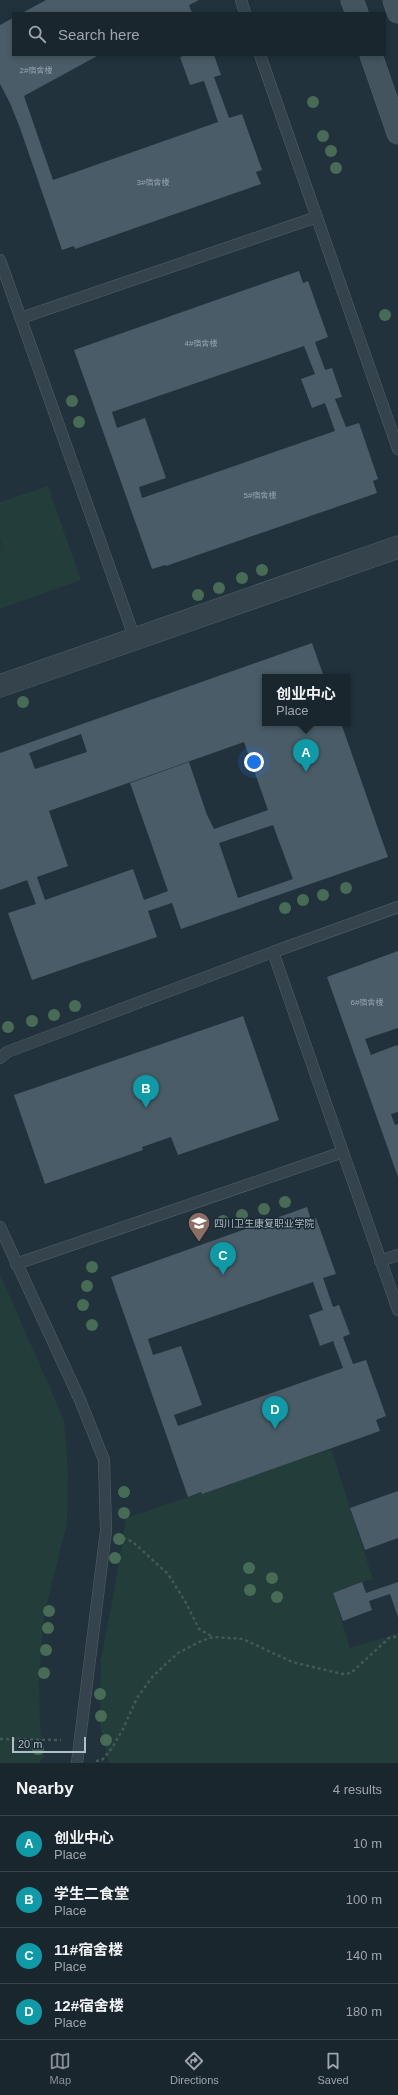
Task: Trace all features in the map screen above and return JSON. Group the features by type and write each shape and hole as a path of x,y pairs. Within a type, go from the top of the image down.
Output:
{"main road":[{"path":"352,0 357,12"},
{"path":"394,0 398,12"},
{"path":"371,56 398,133"}],"street":[{"path":"0,686 398,547"}],"lane":[{"path":"241,0 245,12"},
{"path":"260,56 398,449"},
{"path":"21,318 316,217"},
{"path":"0,260 135,639"},
{"path":"0,1058 7,1052 273,952 398,907"},
{"path":"273,952 398,1310"},
{"path":"16,1264 343,1152"},
{"path":"0,1227 80,1400 104,1460 106,1531 77,1763"},
{"path":"380,1261 398,1255"}],"path":[{"path":"106,1531 133,1542 168,1574 185,1601 199,1629 213,1637"},
{"path":"91,1763 102,1760 112,1748 123,1729 137,1698 153,1676 178,1653 199,1642 213,1637 243,1639 292,1662 342,1674 351,1673 389,1638 398,1636"},
{"path":"0,1739 80,1741"}],"green space":[{"path":"48,486 81,580 0,609 0,541 9,566 0,539 0,502"},
{"path":"0,1274 64,1420 68,1471 67,1523 44,1616 39,1680 40,1725 44,1757 38,1763 0,1763"},
{"path":"331,1449 373,1579 333,1593 350,1648 398,1633 398,1763 109,1763 100,1725 101,1659 126,1518"}],"building":[{"path":"46,0 199,0 189,5 192,12 24,12"},
{"path":"12,19 12,56 97,56 24,96 53,180 218,122 204,81 190,85 180,57 214,56 221,75 214,77 229,118 242,114 262,170 256,172 261,184 75,249 74,246 62,250 20,128 10,103 0,84 0,25"},
{"path":"299,271 303,283 308,281 328,337 315,342 325,370 332,368 342,397 335,399 346,427 359,423 378,479 373,481 377,493 166,566 152,569 74,350","holes":["304,346 315,374 301,379 312,408 325,403 335,431 142,498 139,487 166,478 145,418 117,428 112,412"]},
{"path":"312,643 323,674 262,674 262,726 342,726 388,857 181,929 172,903 148,911 157,937 32,980 8,913 36,904 27,880 0,890 0,753","holes":["81,734 87,752 35,769 29,753","244,742 268,810 214,829 207,815 189,762 130,783 168,891 144,900 133,869 45,900 37,877 68,866 49,811","273,825 293,879 238,898 219,843"]},
{"path":"398,951 398,1028 365,1039 371,1055 397,1045 398,1047 398,1112 391,1114 395,1125 398,1124 398,1177 327,977"},
{"path":"243,1016 279,1120 178,1155 171,1137 142,1147 143,1150 45,1184 14,1095"},
{"path":"307,1207 311,1220 316,1218 336,1274 323,1278 333,1307 339,1305 350,1334 343,1337 353,1364 366,1360 386,1416 376,1420 380,1431 202,1494 201,1492 188,1497 111,1277","holes":["313,1282 323,1310 309,1315 320,1346 333,1341 343,1368 178,1426 174,1415 202,1405 181,1346 153,1355 148,1339"]},
{"path":"398,1491 398,1538 365,1550 350,1508"},
{"path":"362,1582 366,1593 398,1582 398,1617 390,1594 369,1601 372,1610 343,1621 333,1593"}],"place":[{"name":"创业中心","path":"306,772"},
{"name":"学生二食堂","path":"146,1108"},
{"name":"四川卫生康复职业学院","path":"199,1242"},
{"name":"11#宿舍楼","path":"223,1275"},
{"name":"12#宿舍楼","path":"275,1429"}]}
